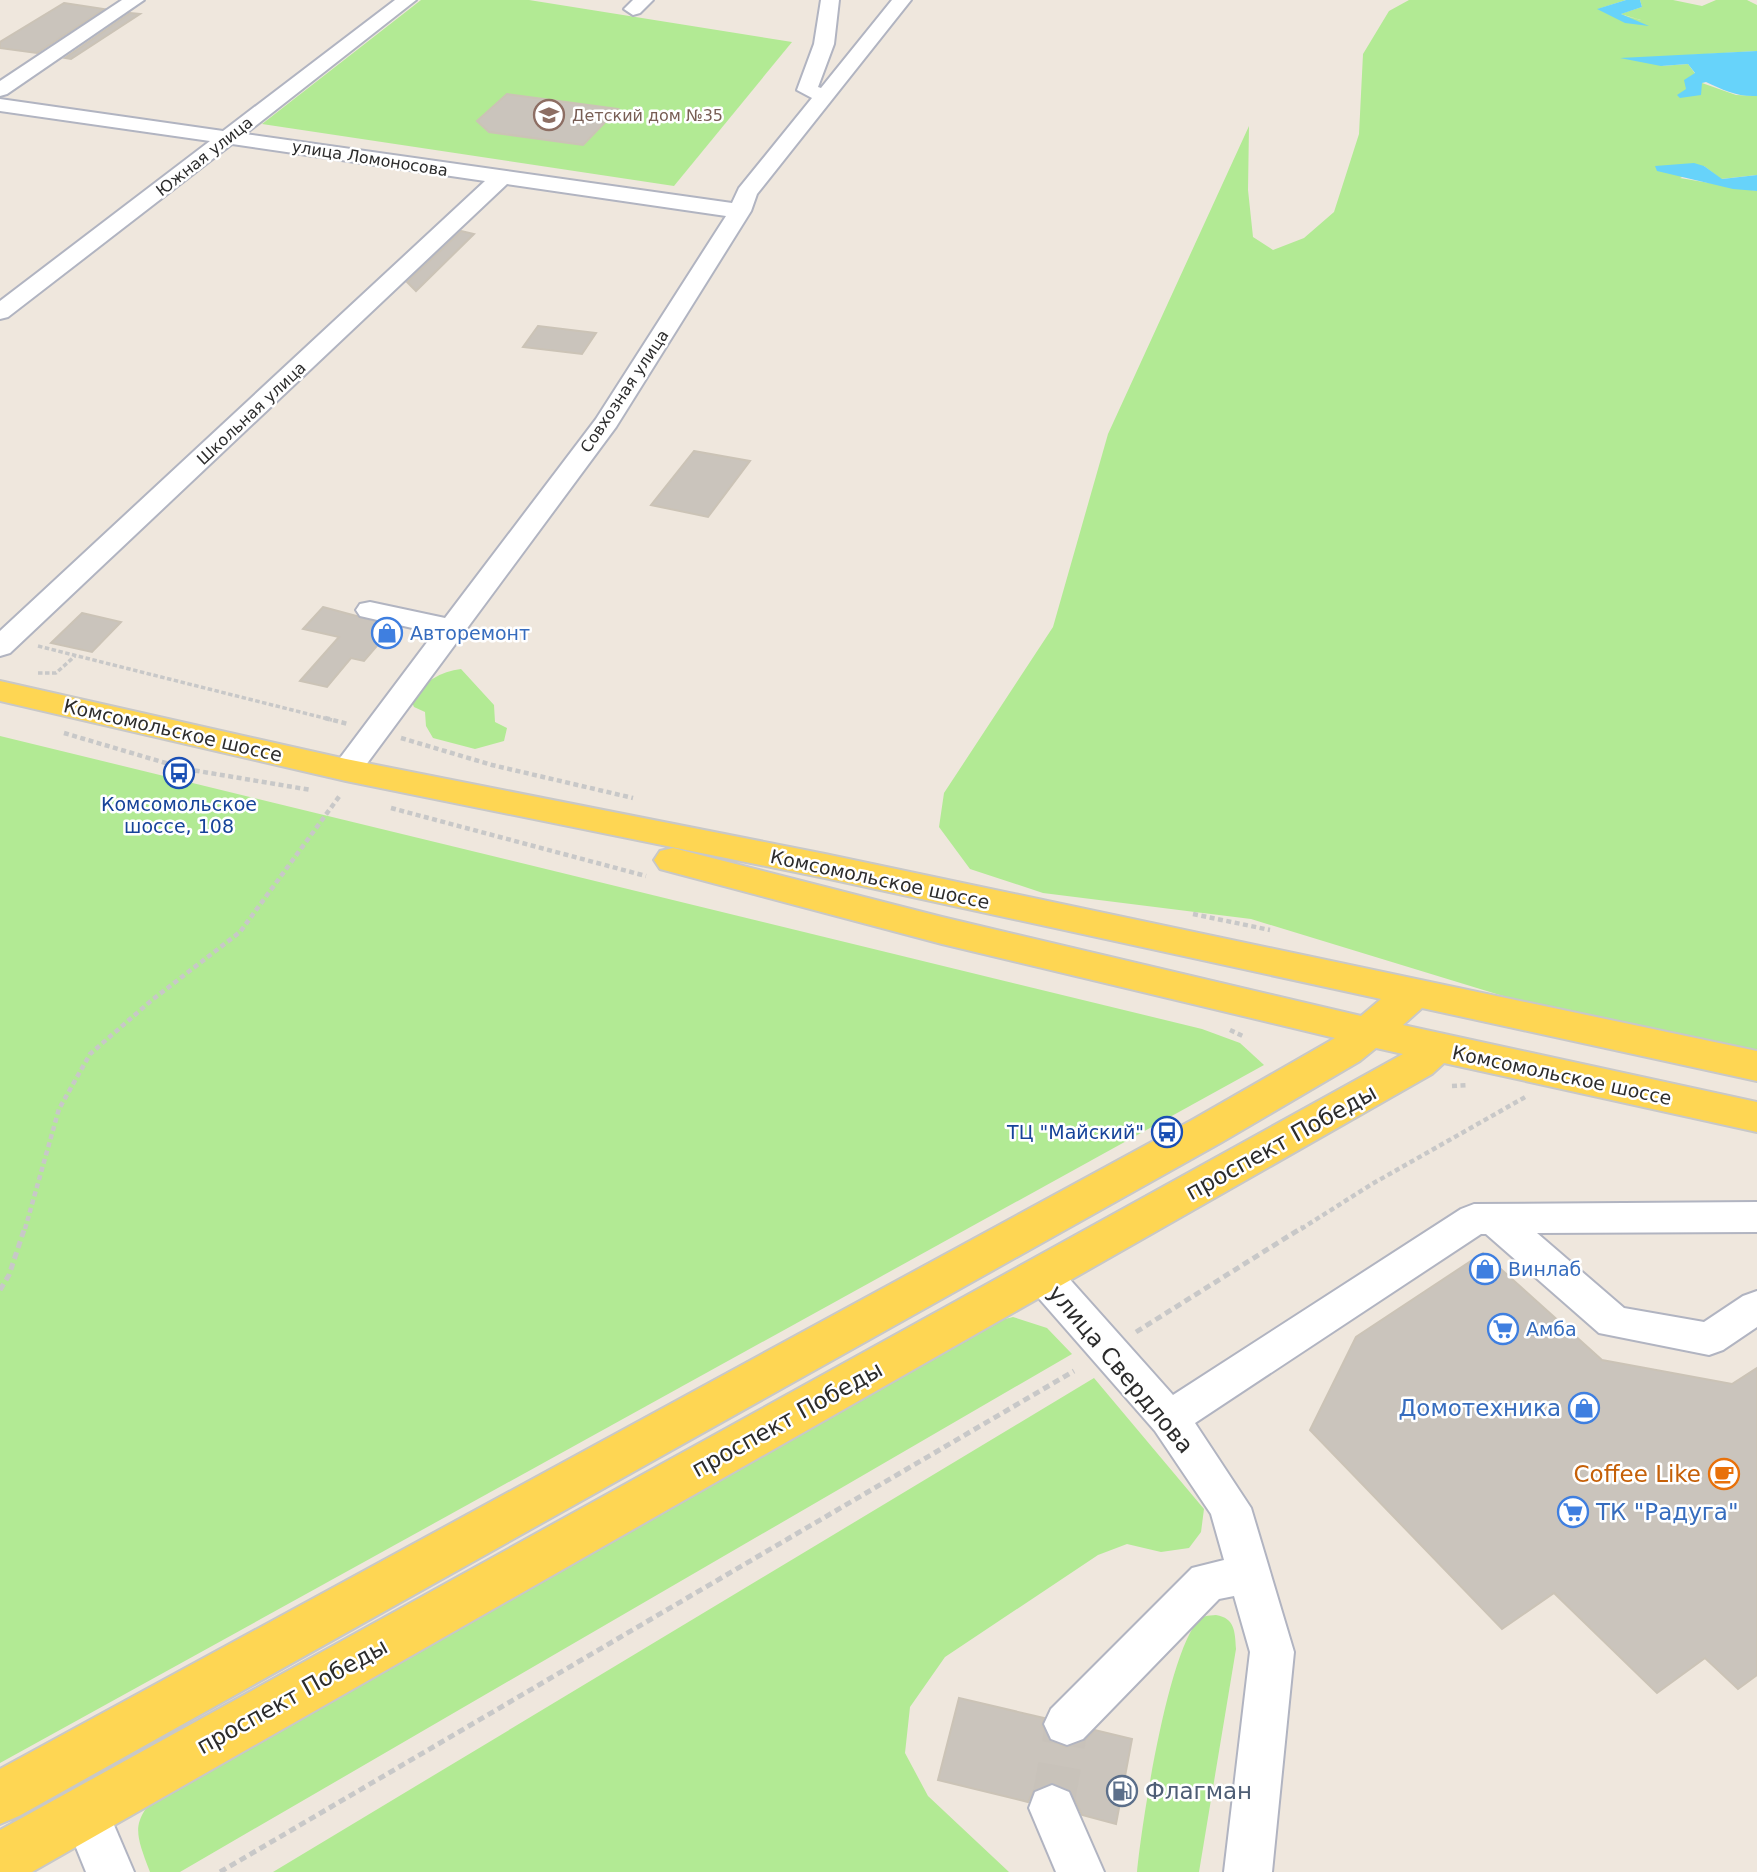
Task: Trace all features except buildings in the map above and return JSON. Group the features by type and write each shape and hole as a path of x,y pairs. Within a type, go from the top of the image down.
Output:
{"main road":[{"name":"Комсомольское шоссе","path":"0,691 338,789 1413,994 1757,1066"},
{"name":"Комсомольское шоссе","path":"819,882 1367,1033 1757,1117"},
{"path":"0,1798 1227,1119 1346,1051 1413,994 1434,1048"},
{"name":"проспект Победы","path":"0,1860 1418,1065 1434,1048"},
{"name":"улица Свердлова","path":"1010,1240 1043,1276"},
{"path":"64,1763 85,1813"}],"street":[{"path":"0,90 135,0"},
{"name":"Южная улица","path":"0,313 407,0"},
{"path":"825,96 807,90 824,44 830,0"},
{"name":"Совхозная улица","path":"338,789 450,628 607,422 740,211 747,193 902,0"},
{"name":"улица Ломоносова","path":"0,105 740,211"},
{"name":"Школьная улица","path":"5,643 501,178"},
{"path":"370,610 450,628"},
{"path":"1169,1419 1474,1219 1757,1217"},
{"path":"1495,1219 1613,1322 1709,1339 1757,1307"},
{"name":"улица Свердлова","path":"1043,1276 1169,1419 1230,1508 1272,1652 1248,1872"},
{"path":"1067,1724 1207,1582 1251,1574"},
{"path":"1052,1808 1080,1872"},
{"path":"85,1813 110,1872"}],"path":[{"path":"5,643 76,655 377,731 492,765 639,800"},
{"path":"33,672 56,673 76,655"},
{"path":"52,729 128,755 270,786 338,789"},
{"path":"0,1290 9,1275 42,1177 59,1109 90,1054 152,1000 240,932 338,789"},
{"path":"382,805 650,877"},
{"path":"1220,1025 1245,1037"},
{"path":"1132,1334 1372,1184 1537,1090"},
{"path":"220,1872 1074,1371"}],"green space":[{"path":"421,0 529,0 792,42 674,186 262,124"},
{"path":"1409,0 1626,0 1598,9 1641,20 1620,14 1642,7 1640,0 1673,0 1702,6 1716,0 1747,0 1757,5 1757,51 1690,55 1661,66 1688,64 1702,83 1736,95 1757,96 1757,175 1721,179 1704,166 1680,178 1757,191 1757,1056 1663,1045 1251,919 1043,893 970,869 939,827 944,793 1053,627 1108,434 1249,126 1248,190 1253,237 1273,250 1304,238 1334,212 1359,134 1363,54 1389,11"},
{"path":"461,669 494,705 495,722 507,728 504,741 475,749 433,738 426,726 425,712 414,707 410,698 421,687 440,675"},
{"path":"0,736 1202,1029 1240,1043 1264,1065 0,1763"},
{"path":"1013,1317 1047,1328 1072,1354 180,1872 150,1872 140,1844 139,1825 146,1808 164,1784 976,1326"},
{"path":"1094,1378 1204,1509 1201,1532 1189,1548 1161,1552 1127,1544 1098,1555 945,1657 910,1707 905,1753 928,1796 1009,1872 273,1872"},
{"path":"1216,1615 1230,1623 1236,1649 1199,1872 1137,1872 1150,1780 1176,1670 1186,1641 1197,1622 1203,1617"}],"water":[{"path":"1626,0 1640,0 1642,7 1621,14 1649,26 1625,23 1597,9"},
{"path":"1757,51 1757,96 1737,94 1706,82 1702,83 1701,95 1680,98 1677,95 1686,89 1684,80 1695,73 1688,64 1661,66 1620,58"},
{"path":"1694,163 1704,166 1722,179 1757,175 1757,191 1733,189 1657,171 1655,166"}],"tunnel":[{"path":"1052,1808 1067,1724"}],"place":[{"name":"Детский дом №35","path":"549,115"},
{"name":"Авторемонт","path":"387,633"},
{"name":"Комсомольское шоссе, 108","path":"179,773"},
{"name":"ТЦ \"Майский\"","path":"1167,1132"},
{"name":"Винлаб","path":"1485,1269"},
{"name":"Амба","path":"1503,1329"},
{"name":"Домотехника","path":"1584,1408"},
{"name":"Coffee Like","path":"1724,1474"},
{"name":"ТК \"Радуга\"","path":"1573,1512"},
{"name":"Флагман","path":"1122,1791"}]}
